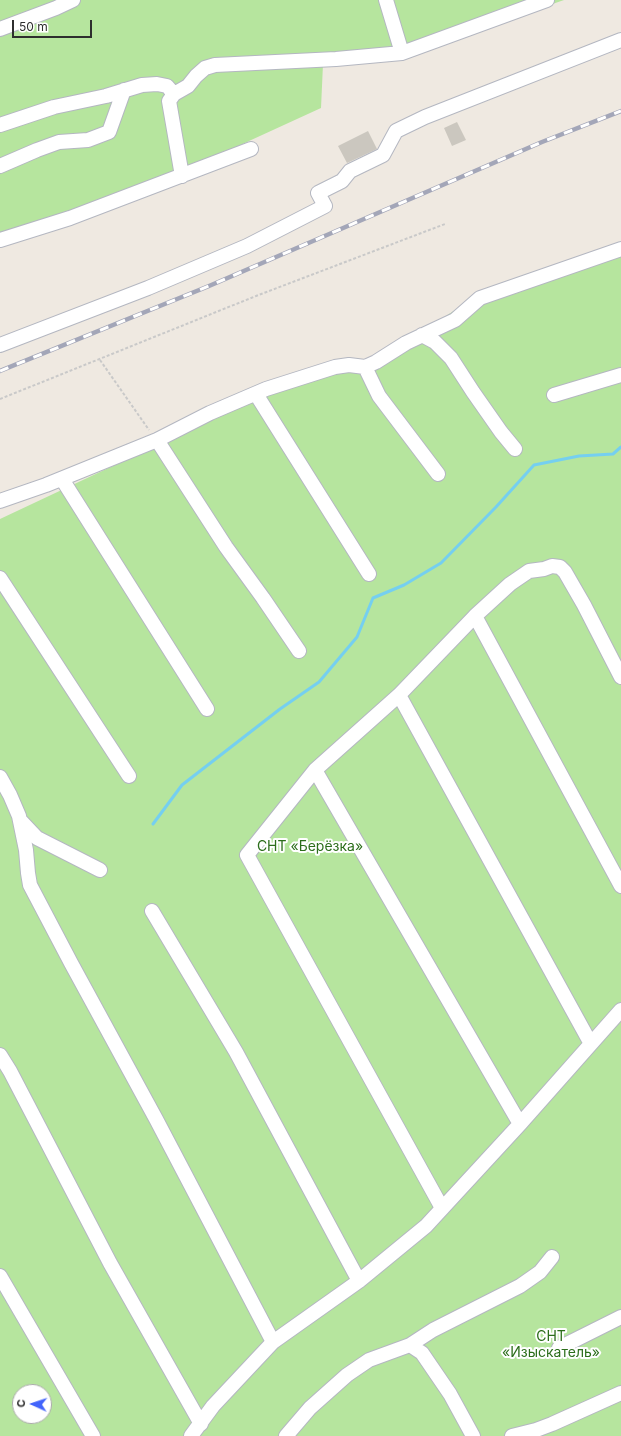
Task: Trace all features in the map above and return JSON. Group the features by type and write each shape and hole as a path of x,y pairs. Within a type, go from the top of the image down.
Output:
{"lane":[{"path":"0,29 73,0"},
{"path":"386,0 402,53"},
{"path":"182,176 170,101 174,94 188,86 196,76 206,68 215,65 336,59 402,53 547,0"},
{"path":"0,345 148,288 247,246 325,206 318,193 342,181 350,170 383,155 396,131 425,117 621,40"},
{"path":"0,125 54,107 142,85 157,84 167,86 174,94"},
{"path":"0,166 59,142 88,140 109,132 124,90"},
{"path":"0,240 70,218 251,149"},
{"path":"0,501 62,479 157,440 210,413 256,394 335,367 349,365 365,367 376,362 406,343 455,320 480,298 621,249"},
{"path":"422,335 435,342 451,358 501,432 515,449"},
{"path":"365,367 379,396 438,474"},
{"path":"554,395 621,375"},
{"path":"256,394 369,574"},
{"path":"157,440 226,547 299,651"},
{"path":"62,479 207,709"},
{"path":"442,1208 247,856 315,770 400,695 475,616 510,584 529,571 544,569 552,566 560,567 565,572 584,605 621,677"},
{"path":"0,578 129,776"},
{"path":"475,616 621,886"},
{"path":"400,695 591,1044"},
{"path":"315,770 520,1124"},
{"path":"0,777 10,795 20,820 30,885 156,1119 273,1342"},
{"path":"20,820 37,838 100,870"},
{"path":"152,911 236,1052 359,1281"},
{"path":"191,1436 213,1406 273,1342 359,1281 426,1226 520,1124 621,1010"},
{"path":"0,1055 10,1071 110,1263 201,1424"},
{"path":"286,1436 310,1408 347,1375 370,1360 410,1344 433,1330 520,1286 540,1272 552,1257"},
{"path":"0,1276 93,1436"},
{"path":"559,1348 621,1317"},
{"path":"410,1344 422,1353 450,1394 473,1436"},
{"path":"512,1436 541,1428 621,1393"}],"path":[{"path":"0,400 256,296 445,224"},
{"path":"100,360 157,440"}],"green space":[{"path":"0,0 564,0 435,45 323,64 321,108 152,188 0,245"},
{"name":"СНТ «Берёзка»","path":"621,250 621,1436 0,1436 0,519 202,424 222,410 348,369 360,372 472,299"}],"building":[{"path":"457,122 466,140 452,146 444,128"},
{"path":"368,131 377,149 347,163 338,146"}],"waterway":[{"path":"153,824 182,785 280,709 319,682 357,637 373,598 404,585 441,563 496,507 534,465 579,456 613,454 621,447"}],"railway":[{"path":"0,371 209,286 542,142 621,111"}],"park label":[{"name":"СНТ «Изыскатель»","path":"551,1346"}]}
